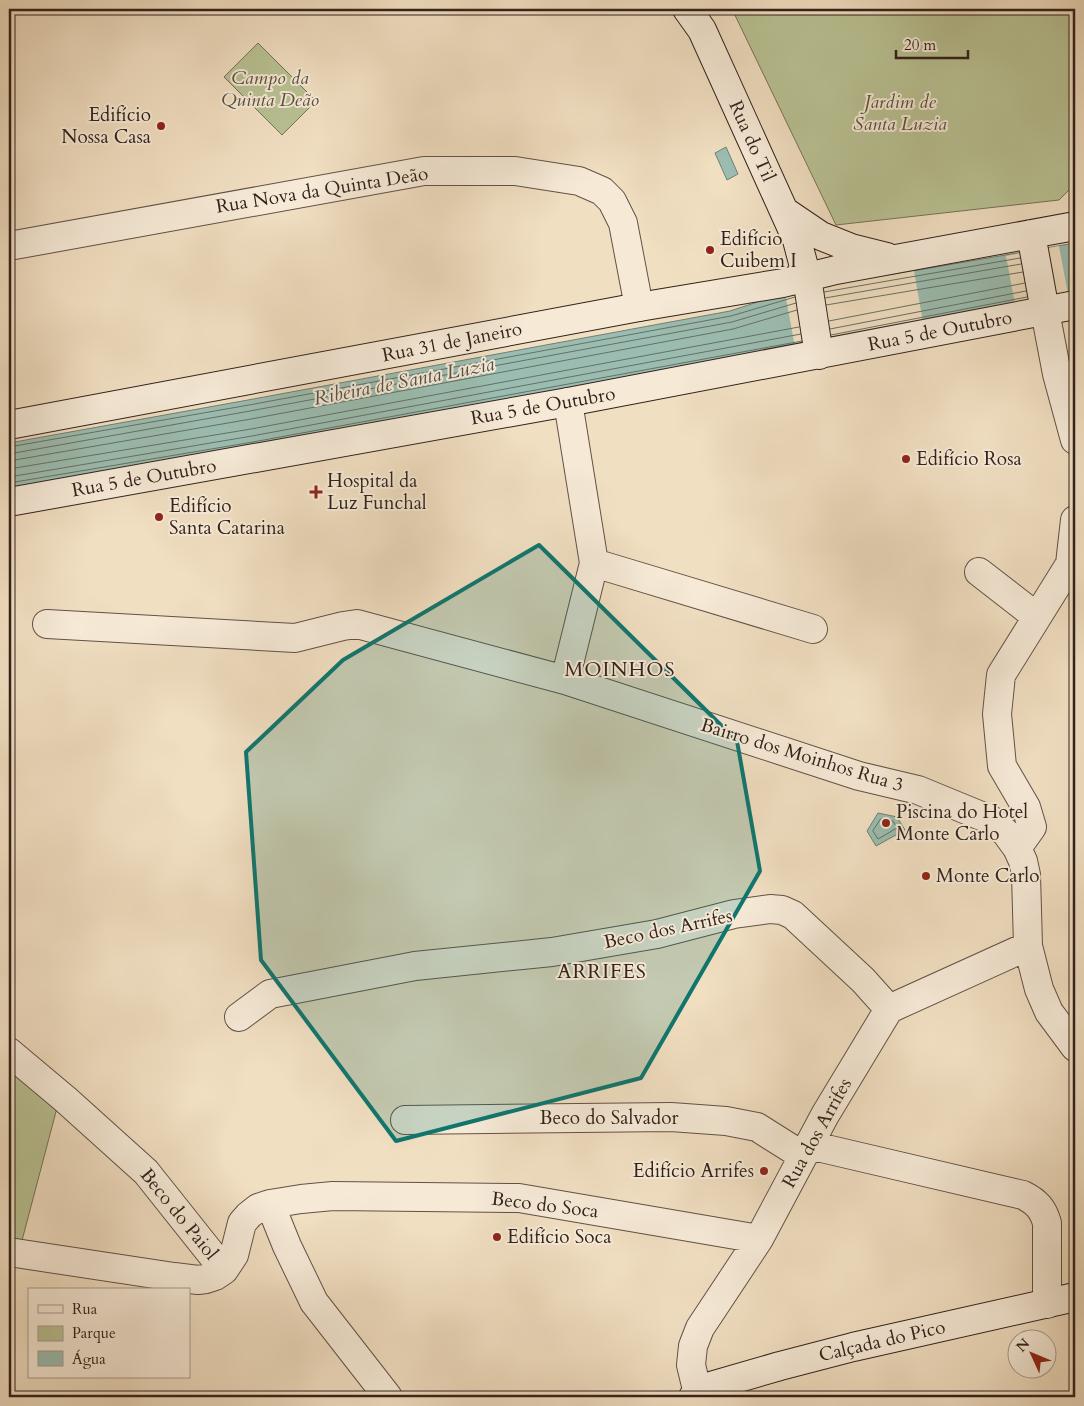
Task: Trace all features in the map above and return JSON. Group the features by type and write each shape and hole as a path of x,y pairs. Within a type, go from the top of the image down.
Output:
{"street":[{"name":"Rua do Til","path":"687,9 702,30 800,249 819,354"},
{"name":"Rua Nova da Quinta Deão","path":"9,246 424,171 516,171 579,181 602,191 612,201 623,223 639,307"},
{"name":"Rua 31 de Janeiro","path":"784,212 821,236 851,248 894,259"},
{"name":"Rua 31 de Janeiro","path":"9,425 639,307 783,283 836,270 894,259 1032,242 1075,226"},
{"path":"1032,242 1044,305 1066,372 1075,440"},
{"name":"Rua 5 de Outubro","path":"9,502 568,402 819,354 1044,305 1075,306"},
{"path":"565,680 594,563 568,402"},
{"path":"1017,848 1032,826 1026,806 1002,766 997,714 1001,675 1072,565 1075,520"},
{"path":"594,563 813,629"},
{"path":"979,572 1037,617"},
{"name":"Bairro dos Moinhos Rua 3","path":"47,624 295,638 357,624 565,680 859,776 918,790 991,820 1006,832 1023,860 1026,876 1028,946 1039,989 1049,1012 1075,1047"},
{"name":"Beco dos Arrifes","path":"239,1017 270,994 415,966 562,951 657,934 734,914 770,909 782,910 793,915 863,980 889,1009"},
{"path":"889,1009 1028,946"},
{"name":"Rua dos Arrifes","path":"695,1396 691,1365 693,1346 700,1328 759,1239 806,1150 889,1009"},
{"name":"Beco do Paiol","path":"9,1052 65,1099 146,1172 224,1270 234,1255 242,1223 249,1214 258,1208 270,1204"},
{"name":"Beco do Salvador","path":"405,1120 671,1117 726,1121 757,1127 806,1150 1024,1194 1034,1200 1044,1211 1047,1223 1048,1304"},
{"name":"Beco do Soca","path":"270,1204 333,1196 519,1198 759,1239"},
{"path":"270,1204 287,1246 314,1302 388,1397"},
{"path":"9,1252 198,1280 215,1276 224,1270"},
{"name":"Calçada do Pico","path":"695,1396 712,1386 853,1347 1075,1297"}],"highlighted area":[{"path":"539,545 737,741 760,871 641,1078 396,1141 261,960 246,752 343,660"}],"green space":[{"name":"Jardim de Santa Luzia","path":"732,9 1075,9 1075,184 1059,200 836,225"},
{"name":"Campo da Quinta Deão","path":"258,43 316,101 282,135 224,77"},
{"path":"9,1065 58,1104 20,1248 9,1246"}],"water":[{"path":"726,147 738,174 727,180 715,153"},
{"name":"Ribeira de Santa Luzia","path":"1075,243 1075,293 502,400 9,488 9,443 730,311 785,293"},
{"name":"Piscina do Hotel Monte Carlo","path":"878,813 897,817 905,830 876,846 867,831"}],"pier":[{"path":"1059,246 1068,294 1015,304 1006,256"},
{"path":"914,271 923,322 795,347 785,293"}],"place":[{"name":"Edifício Nossa Casa","path":"161,126"},
{"name":"Edifício Cuibem I","path":"710,250"},
{"name":"Edifício Rosa","path":"906,459"},
{"name":"Hospital da Luz Funchal","path":"316,492"},
{"name":"Edifício Santa Catarina","path":"159,517"},
{"name":"Piscina do Hotel Monte Carlo","path":"886,823"},
{"name":"Monte Carlo","path":"926,876"},
{"name":"Edifício Arrifes","path":"764,1171"},
{"name":"Edifício Soca","path":"497,1237"}],"district":[{"name":"MOINHOS","path":"620,669"},
{"name":"ARRIFES","path":"602,971"}]}
